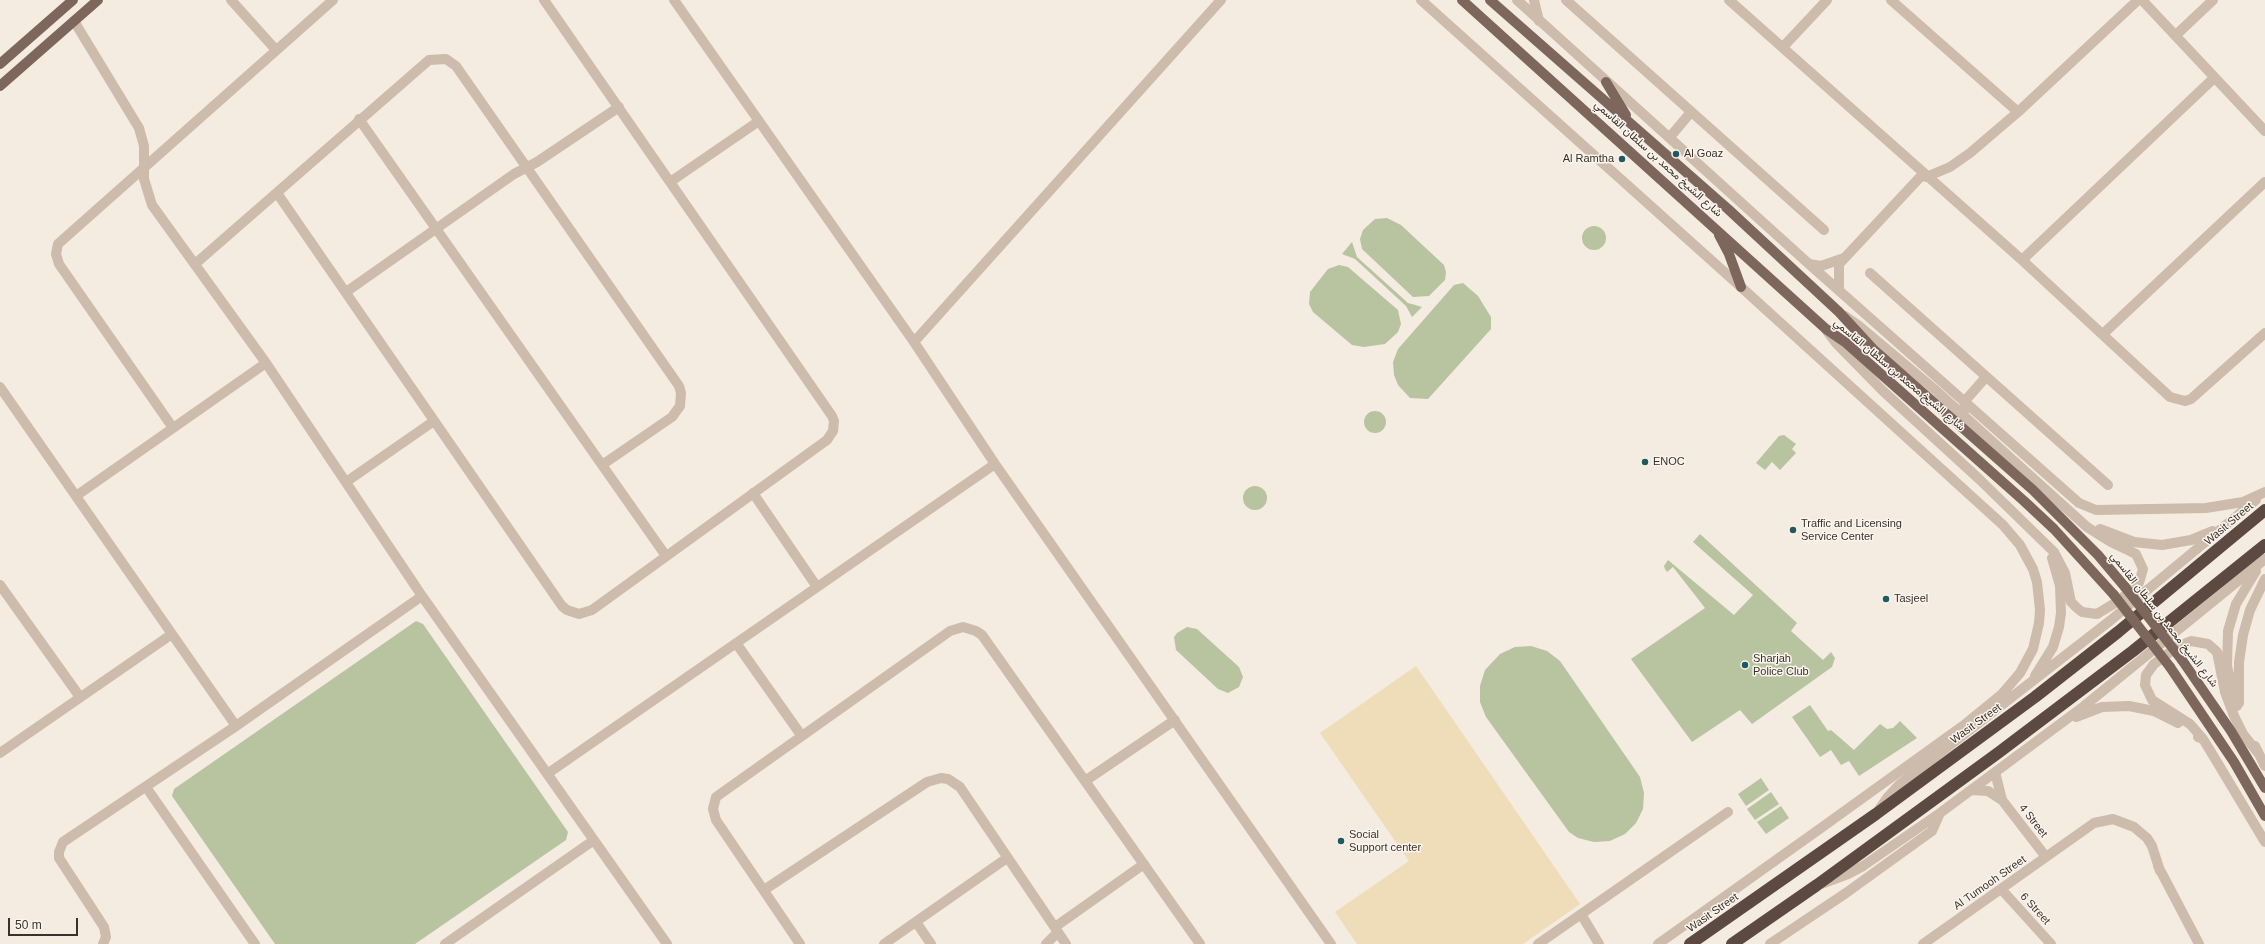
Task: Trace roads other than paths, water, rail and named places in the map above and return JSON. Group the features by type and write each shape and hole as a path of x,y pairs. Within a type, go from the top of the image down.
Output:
{"highway":[{"name":"Wasit Street","path":"1690,944 1876,814 2078,664 2265,510"},
{"path":"1732,944 1817,885 1998,753 2133,651 2265,545"}],"main road":[{"path":"0,64 72,0"},
{"path":"0,86 98,0"},
{"name":"شارع الشيخ محمد بن سلطان القاسمي","path":"1462,0 1826,329 1845,342 2024,500 2054,529 2114,595 2170,666 2230,756 2265,816"},
{"name":"شارع الشيخ محمد بن سلطان القاسمي","path":"1490,0 1631,123 1838,312 1873,349 2033,490 2098,555 2182,660 2231,730 2265,788"},
{"path":"1606,82 1631,123"},
{"path":"1712,225 1729,254 1741,287"}],"street":[{"path":"231,0 276,50"},
{"path":"173,428 59,264 56,254 61,240 333,0"},
{"path":"277,192 562,606 567,610 580,614 592,610 827,440 833,431 834,421 544,0"},
{"path":"674,0 914,342 995,464 1331,944"},
{"path":"914,342 1221,0"},
{"path":"1421,0 1741,287 2012,534 2028,557 2037,582 2040,610 2039,623 2033,649 2020,673 2002,694 1964,725 1658,944"},
{"path":"1517,0 1809,264 2080,504 2096,510 2221,506 2243,502 2265,492"},
{"path":"1534,0 1539,21"},
{"path":"1566,0 1824,230"},
{"path":"1729,0 1783,47 1924,176 2022,260 2164,392 2178,400 2185,401 2196,395 2265,333"},
{"path":"1783,47 1827,0"},
{"path":"1839,290 1839,264 1924,176 1960,160 2018,112 2138,0"},
{"path":"2142,0 2265,131"},
{"path":"2176,36 2213,0"},
{"path":"1896,1 2018,112"},
{"path":"74,21 135,119 142,136 146,188 152,204 266,363 422,596 667,944"},
{"path":"195,264 429,60 435,58 446,59 456,66 679,386 681,393 680,406 672,417 602,465"},
{"path":"2022,260 2214,78"},
{"path":"346,292 435,228 514,174 619,107"},
{"path":"1670,137 1691,112"},
{"path":"359,120 666,556"},
{"path":"670,182 759,121"},
{"path":"2103,334 2265,182"},
{"path":"1809,264 1821,266 1844,258"},
{"path":"1870,273 2108,485"},
{"path":"1826,329 1836,343 1883,391 2009,507 2054,552 2061,564 2071,602 2082,612 2091,615 2105,610 2138,583 2144,569 2136,554 2096,534 1972,422 1858,325 1838,312"},
{"path":"76,496 266,363"},
{"path":"1964,402 1986,377"},
{"path":"0,387 236,726"},
{"path":"1964,402 1972,422"},
{"path":"346,482 434,421"},
{"path":"547,774 995,464"},
{"path":"1876,814 1887,798 1900,784 1976,724 2028,686 2265,492"},
{"path":"753,493 817,587"},
{"path":"1982,506 2009,507"},
{"path":"2070,510 2106,533 2134,542 2162,545 2191,540 2232,520"},
{"path":"2028,686 2053,647 2061,612 2060,586 2055,567 2045,543"},
{"path":"1817,885 1834,880 1863,866 1940,813 2050,732 2265,559"},
{"path":"2265,559 2240,595 2228,631 2227,666 2240,715 2265,766"},
{"path":"2240,715 2239,662 2242,635 2253,600 2265,580"},
{"path":"0,585 80,697"},
{"path":"103,944 106,937 104,927 62,864 59,852 60,847 67,838 236,726 422,596"},
{"path":"800,944 716,820 714,814 714,803 720,793 956,628 970,628 982,635 1200,944"},
{"path":"0,753 172,634"},
{"path":"2258,753 2243,734 2234,716 2225,692 2217,652 2208,644 2191,641 2177,647 2154,664 2146,675 2145,685 2152,700 2185,720 2203,739 2265,842"},
{"path":"736,643 802,735"},
{"path":"2050,732 2094,709 2129,706 2162,715 2203,739"},
{"path":"1085,781 1175,720"},
{"path":"1964,725 1976,724"},
{"name":"4 Street","path":"1995,772 2002,800"},
{"path":"764,890 933,779 948,779 960,786 1066,944"},
{"path":"146,787 255,944"},
{"name":"4 Street","path":"1971,790 1988,791 2002,800 2046,857"},
{"path":"1538,944 1728,812"},
{"path":"1770,944 1846,893 1932,831 1940,813"},
{"name":"Al Tumooh Street","path":"1923,944 2002,890 2088,826 2113,819 2128,823 2147,838 2157,856 2160,871 2199,944"},
{"path":"444,944 594,840"},
{"path":"884,944 1008,858"},
{"path":"1046,944 1056,929 1144,864"},
{"name":"6 Street","path":"2002,890 2051,944"},
{"path":"1581,914 1600,944"},
{"path":"916,922 931,944"}],"place":[{"name":"Al Goaz","path":"1676,154"},
{"name":"Al Ramtha","path":"1622,159"},
{"name":"ENOC","path":"1645,462"},
{"name":"Traffic and Licensing Service Center","path":"1793,530"},
{"name":"Tasjeel","path":"1886,599"},
{"name":"Sharjah Police Club","path":"1745,665"},
{"name":"Social Support center","path":"1341,841"}]}
